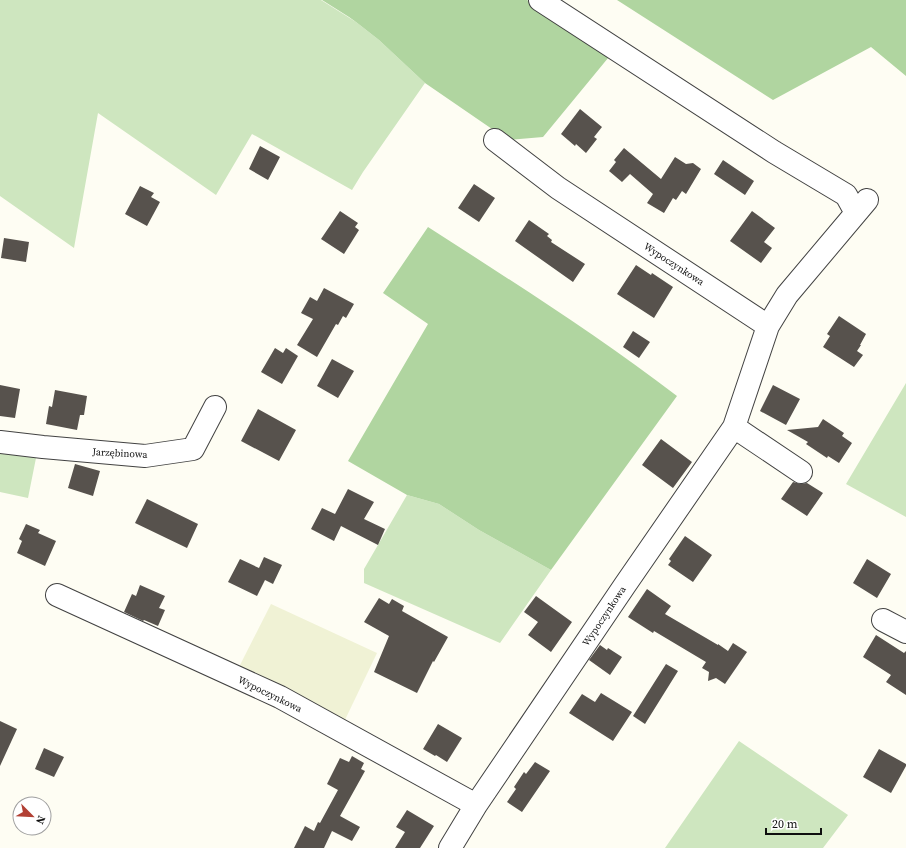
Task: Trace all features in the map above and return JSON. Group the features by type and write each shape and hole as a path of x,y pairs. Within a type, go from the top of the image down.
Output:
{"street":[{"path":"540,0 774,152 846,195 861,206 787,295 768,326"},
{"name":"Wypoczynkowa","path":"450,848 476,805 734,427 768,326 558,188 494,140"},
{"name":"Jarzębinowa","path":"0,442 145,456 193,449 215,407"},
{"path":"734,427 801,472"},
{"name":"Wypoczynkowa","path":"57,595 280,697 476,805"},
{"path":"883,620 906,632"}],"green space":[{"path":"0,0 321,0 356,22 379,40 425,83 352,190 252,134 216,195 98,113 74,248 0,196"},
{"path":"322,0 527,0 613,52 543,137 508,140 425,83 379,40 349,17"},
{"path":"617,0 906,0 906,76 871,47 773,100"},
{"path":"428,227 585,330 647,373 677,396 551,570 479,530 439,504 407,495 348,461 428,324 383,293"},
{"path":"906,383 906,517 846,484"},
{"path":"0,448 37,453 28,498 0,492"},
{"path":"407,495 439,504 479,530 551,570 500,643 364,583 364,569"},
{"path":"271,604 377,653 343,724 238,669"},
{"path":"739,741 848,815 823,848 665,848"}],"building":[{"path":"580,109 602,127 594,137 597,139 586,153 561,134"},
{"path":"260,146 280,157 268,180 249,169"},
{"path":"624,148 661,179 675,157 686,164 693,163 701,169 686,194 682,191 676,200 673,198 664,213 647,203 653,194 630,174 622,182 609,171 616,162 614,160"},
{"path":"723,160 754,181 745,195 714,174"},
{"path":"474,184 495,198 479,222 458,208"},
{"path":"140,186 154,193 151,197 160,202 147,226 125,214"},
{"path":"340,211 358,223 355,227 359,230 344,254 321,239"},
{"path":"752,211 775,228 764,242 772,248 761,263 730,241"},
{"path":"529,220 549,234 547,236 552,240 551,242 585,264 573,282 515,241"},
{"path":"4,238 29,242 26,262 1,258"},
{"path":"636,265 651,275 652,273 673,287 654,318 617,294"},
{"path":"324,288 354,304 346,318 343,316 338,325 336,324 317,357 297,345 313,319 301,313 310,297 317,301"},
{"path":"839,316 866,334 857,351 863,355 854,367 823,347 830,336 827,334"},
{"path":"633,331 650,342 639,358 623,347"},
{"path":"275,348 283,353 286,348 298,356 282,384 261,372"},
{"path":"332,359 354,371 338,398 317,386"},
{"path":"0,385 20,389 15,418 0,416"},
{"path":"773,385 800,399 786,425 760,411"},
{"path":"55,390 87,396 84,415 80,415 77,430 46,424 49,406 52,407"},
{"path":"258,409 296,430 279,461 241,441"},
{"path":"823,419 844,433 842,436 852,443 839,463 828,456 827,458 806,444 808,442 787,430 818,427"},
{"path":"661,439 692,462 673,488 642,465"},
{"path":"75,464 100,471 93,496 68,488"},
{"path":"793,482 801,484 807,483 823,493 807,516 781,499"},
{"path":"348,489 374,502 364,519 385,529 378,545 341,526 334,541 311,529 322,508 335,514"},
{"path":"147,499 198,524 187,548 135,523"},
{"path":"26,524 40,530 38,533 56,541 45,566 17,553 22,541 19,539"},
{"path":"685,536 712,555 693,582 668,565 671,561 669,559"},
{"path":"264,557 282,565 273,584 265,580 257,596 228,582 240,559 259,568"},
{"path":"867,559 891,574 877,598 853,583"},
{"path":"140,585 165,596 159,608 165,610 158,626 124,612 132,594 136,596"},
{"path":"647,589 671,606 665,614 728,651 733,643 747,652 725,684 716,678 708,681 709,672 702,668 706,662 654,631 653,633 628,617"},
{"path":"536,596 572,622 551,652 528,635 538,622 524,612"},
{"path":"379,598 389,604 392,599 404,606 402,611 448,637 434,662 433,661 417,693 374,672 389,636 364,622"},
{"path":"876,635 904,653 906,651 906,695 886,682 891,675 863,657"},
{"path":"600,645 622,657 610,675 589,660"},
{"path":"666,664 678,671 645,724 633,716"},
{"path":"601,693 632,712 613,741 569,713 582,694 595,702"},
{"path":"0,721 17,729 0,766"},
{"path":"438,724 462,738 447,762 423,749"},
{"path":"44,748 64,757 54,777 35,769"},
{"path":"879,749 906,764 891,793 863,777"},
{"path":"352,756 364,763 361,769 365,771 340,816 360,827 352,841 332,831 324,848 294,848 305,826 314,831 338,790 327,784 340,758 349,762"},
{"path":"535,762 550,771 522,812 507,802 516,789 514,787 524,772 526,774"},
{"path":"407,810 434,826 420,848 395,848 405,832 396,827"}]}
